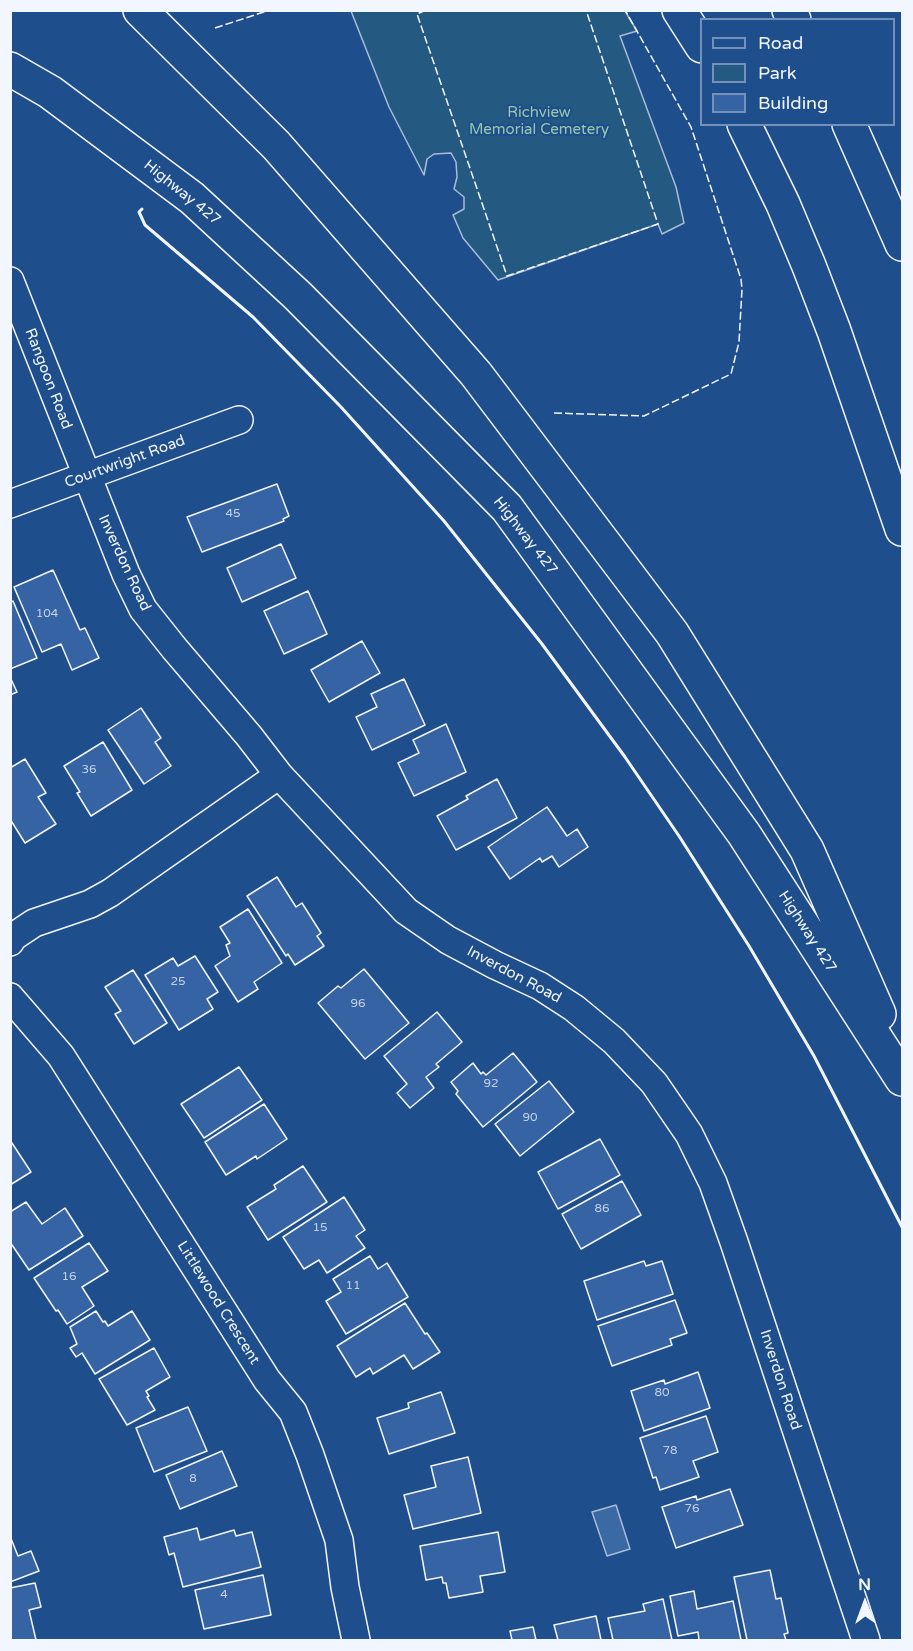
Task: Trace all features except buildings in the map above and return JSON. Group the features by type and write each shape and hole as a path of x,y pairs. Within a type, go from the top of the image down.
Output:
{"highway":[{"path":"140,10 276,145 476,374 672,633 807,850 903,1068"},
{"path":"680,10 700,43"},
{"name":"Highway 427","path":"10,69 50,92 192,198 298,296 507,508 744,834 903,1079"},
{"path":"745,126 783,204 809,266 903,529"},
{"path":"850,126 903,244"}],"street":[{"name":"Rangoon Road","path":"10,281 86,477"},
{"name":"Courtwright Road","path":"10,504 240,420"},
{"name":"Inverdon Road","path":"86,477 143,609 279,775 406,911 448,940 540,986 574,1008 614,1041 654,1083 683,1126 713,1183 734,1242 866,1641"},
{"path":"10,942 13,937 34,924 90,904 110,893 279,775"},
{"name":"Littlewood Crescent","path":"10,997 61,1056 267,1380 292,1412 310,1455 339,1540 345,1587 356,1641"}],"green space":[{"name":"Richview Memorial Cemetery","path":"351,11 625,11 637,31 620,36 676,187 684,223 662,234 658,224 498,280 463,238 453,215 464,209 464,197 454,189 457,177 456,162 451,153 434,154 427,159 424,175 389,107"}],"shaded area":[{"path":"616,1505 630,1549 607,1556 592,1512"}],"fence":[{"path":"215,28 270,10"},
{"path":"426,10 417,14 507,276 658,224 586,10"},
{"path":"554,413 644,416 731,374 739,342 741,279 691,127 625,10"}],"wall":[{"path":"142,209 139,212 145,225 253,317 341,407 444,521 542,644 625,757 679,836 749,946 814,1056 902,1227"}]}
